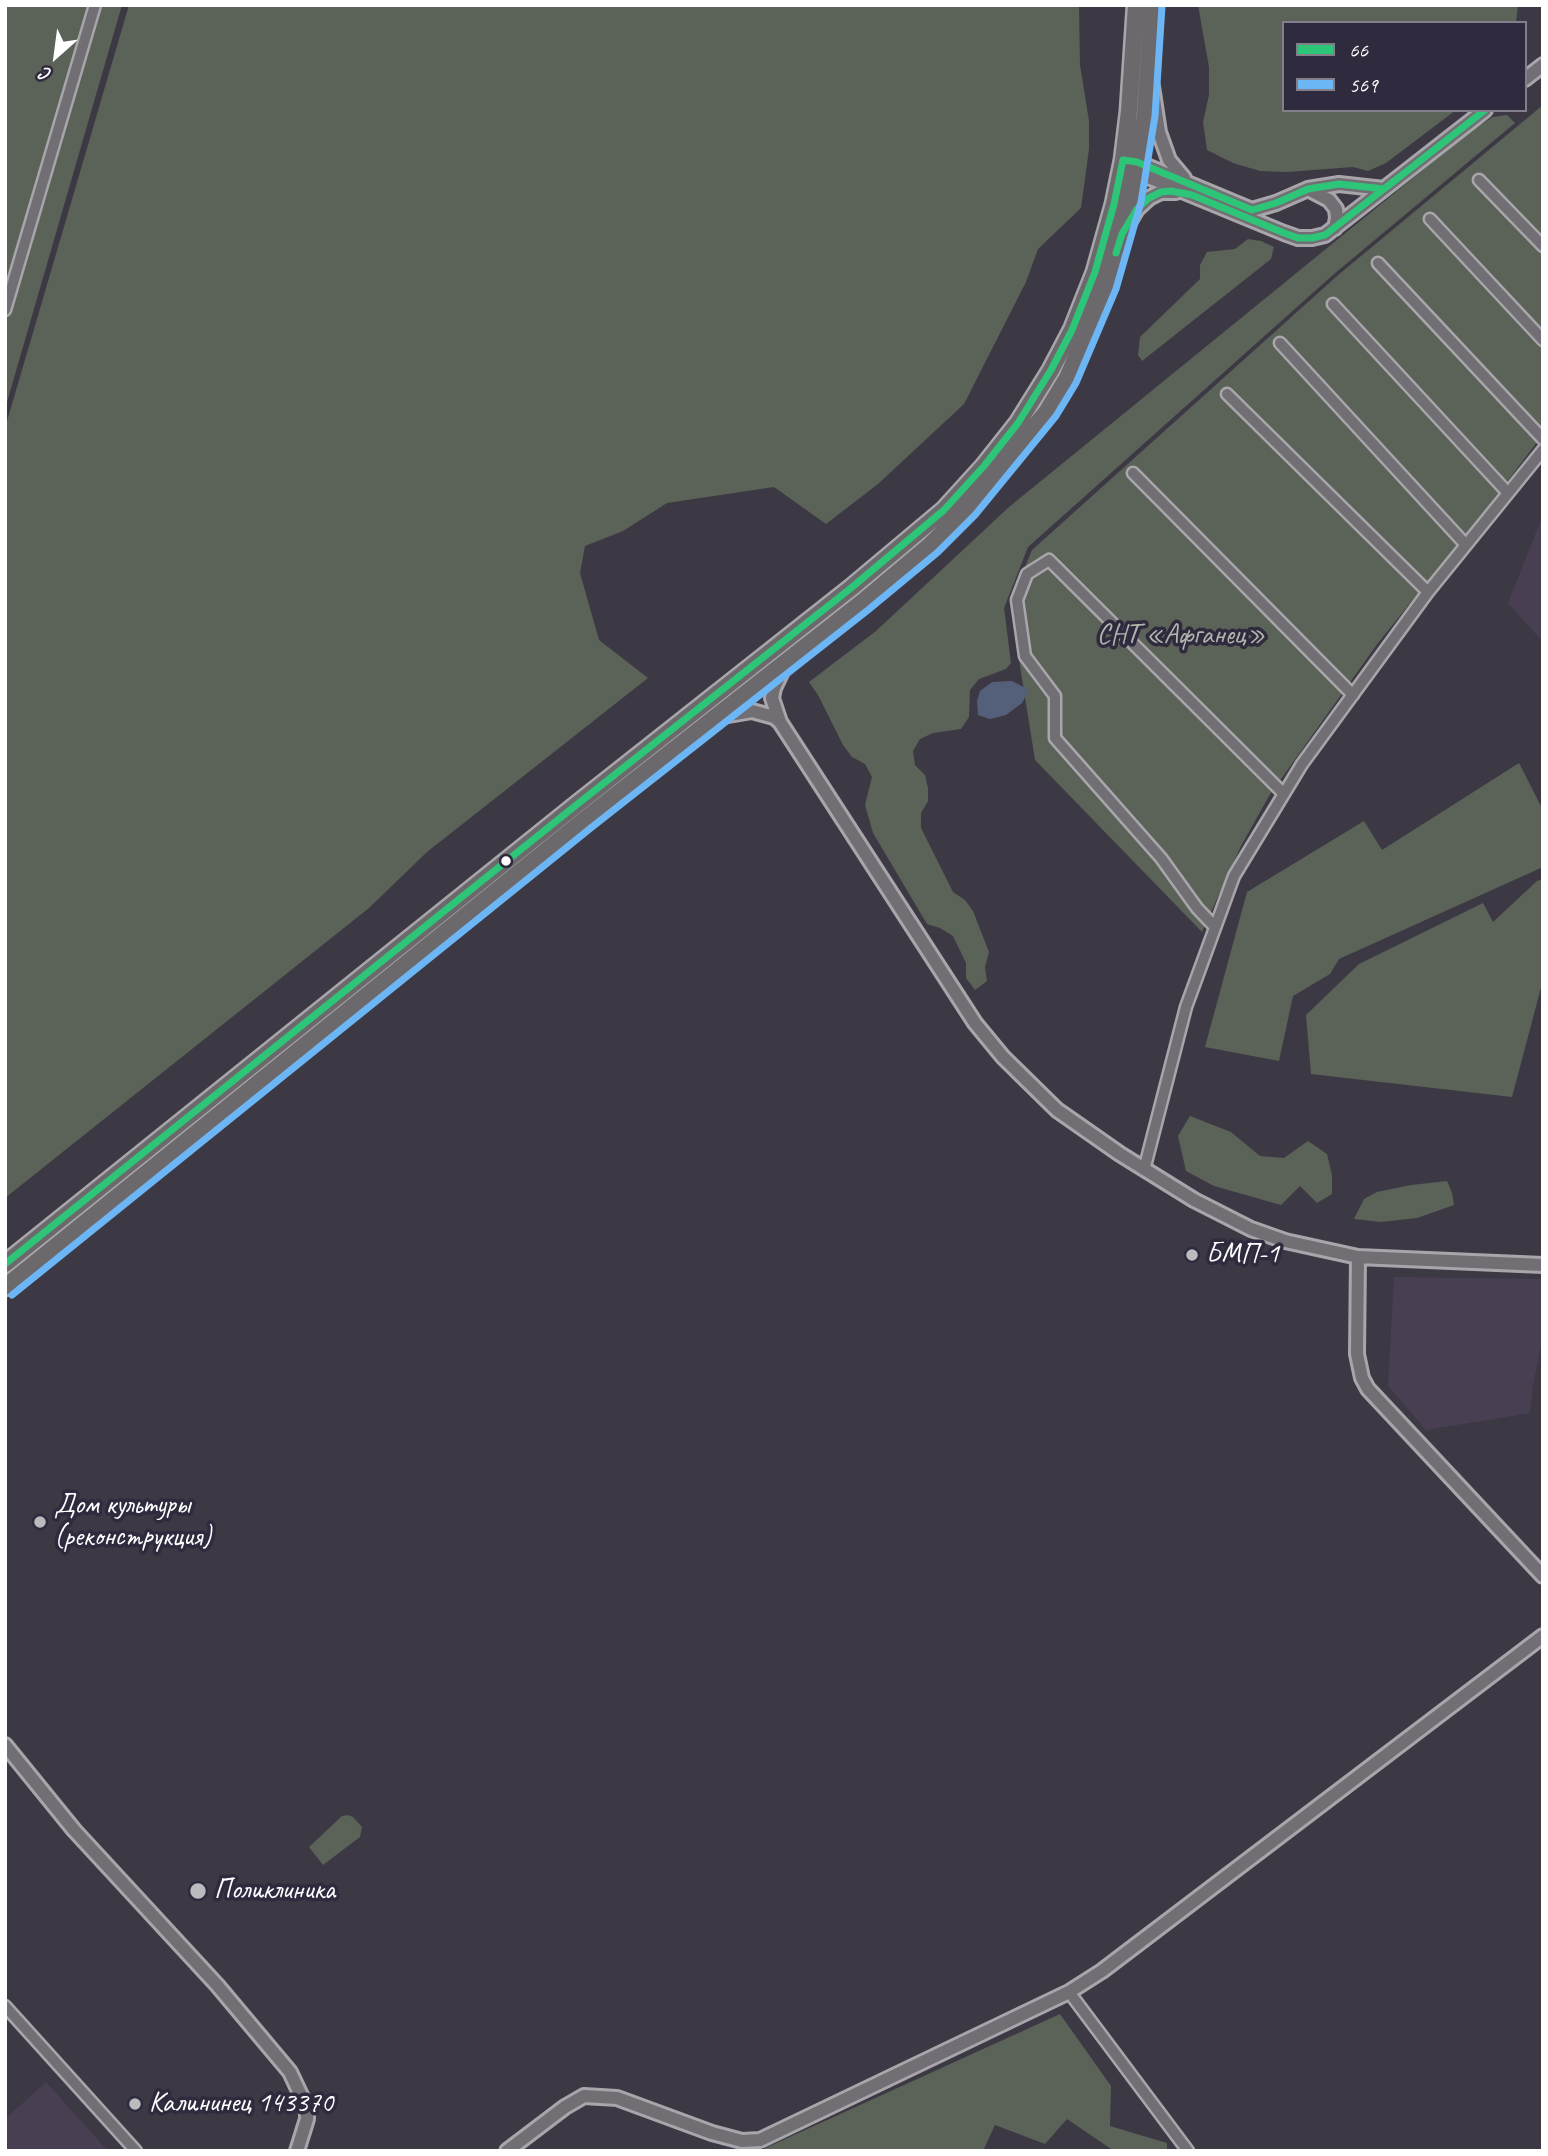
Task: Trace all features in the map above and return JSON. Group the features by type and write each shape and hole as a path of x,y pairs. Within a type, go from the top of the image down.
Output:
{"highway":[{"path":"5,1264 851,588 944,510 984,466 1018,423 1072,330 1095,272 1114,204 1132,165 1129,111 1136,5"},
{"path":"5,1287 318,1032 787,662 931,544 967,508 1047,411 1072,367 1107,285 1122,233 1132,165 1145,114 1152,5"}],"street":[{"path":"5,310 95,5"},
{"path":"1148,64 1159,132 1169,160 1194,191"},
{"path":"1527,77 1543,65"},
{"path":"1132,165 1298,238 1325,235 1482,112"},
{"path":"1479,180 1543,246"},
{"path":"1122,233 1138,209 1149,198 1161,192 1194,191 1252,210 1276,204 1308,189 1339,184 1384,190"},
{"path":"1308,189 1329,200 1336,209 1335,228"},
{"path":"1430,219 1543,340"},
{"path":"1378,263 1543,439"},
{"path":"1333,303 1508,492"},
{"path":"1280,343 1466,545"},
{"path":"1227,394 1428,592"},
{"path":"1144,1170 1186,1007 1234,876 1302,764 1428,592 1543,450"},
{"path":"1133,473 1353,695"},
{"path":"1215,928 1161,858 1055,738 1055,696 1025,656 1017,600 1027,574 1049,560 1284,794"},
{"path":"787,662 772,698 780,722 962,1006 1003,1057 1057,1110 1144,1170 1201,1204 1251,1229 1285,1241 1358,1257 1543,1265"},
{"path":"715,718 752,711 766,714 780,722"},
{"path":"1358,1257 1357,1354 1362,1378 1368,1389 1543,1576"},
{"path":"507,2151 584,2096 617,2098 723,2136 742,2141 760,2140 1069,1992 1102,1971 1543,1636"},
{"path":"5,1745 74,1830 217,1985 290,2072 307,2108 307,2119 297,2151"},
{"path":"1069,1992 1187,2150"},
{"path":"5,2006 136,2151"}],"shaded area":[{"path":"1543,515 1543,642 1508,603"},
{"path":"1394,1277 1543,1279 1543,1336 1530,1413 1426,1430 1388,1386"},
{"path":"46,2082 108,2151 5,2151 5,2119"}],"green space":[{"path":"5,5 122,5 5,409"},
{"path":"129,5 1079,5 1080,65 1089,121 1089,149 1081,208 1038,249 1026,282 964,404 878,484 826,524 774,487 667,503 623,531 585,546 580,573 599,640 648,678 427,852 369,908 5,1198 5,428"},
{"path":"1198,5 1518,5 1516,21 1282,21 1282,112 1453,112 1386,163 1368,171 1353,167 1287,172 1260,171 1233,163 1207,150 1203,122 1209,95 1209,67"},
{"name":"СНТ «Афганец»","path":"1543,105 1543,434 1378,643 1269,796 1241,846 1202,932 1035,760 1010,603 1032,550 1337,276"},
{"path":"1507,115 1515,123 1334,274 1028,547 1004,608 1011,663 1006,669 979,679 970,690 969,717 961,729 933,733 920,739 913,751 915,765 925,775 928,788 928,801 921,813 921,828 953,892 965,900 973,911 989,952 985,967 987,981 975,990 966,978 966,963 953,936 927,924 873,833 865,805 872,777 865,764 852,757 843,745 809,682 876,631 1009,507 1472,130 1493,117"},
{"path":"1248,239 1274,247 1271,259 1142,361 1138,355 1140,337 1200,279 1200,265 1207,252 1235,249"},
{"path":"1519,763 1543,810 1543,867 1339,959 1330,974 1293,996 1279,1061 1205,1047 1247,892 1364,821 1382,850"},
{"path":"1543,879 1543,980 1512,1097 1311,1074 1306,1015 1359,964 1483,903 1493,922 1537,881"},
{"path":"1190,1116 1231,1132 1260,1156 1284,1158 1308,1141 1327,1154 1332,1175 1332,1194 1317,1203 1300,1186 1281,1205 1214,1186 1186,1171 1178,1136"},
{"path":"1447,1181 1454,1205 1417,1218 1381,1222 1354,1219 1364,1199 1377,1192"},
{"path":"348,1815 362,1827 360,1837 323,1865 309,1847 342,1816"},
{"path":"1060,2014 1111,2086 1110,2126 1167,2143 1167,2151 1114,2151 1067,2119 1045,2144 995,2125 983,2151 759,2151"}],"water":[{"path":"1012,681 1029,690 1022,703 1006,715 990,719 978,715 977,701 980,691 992,682"}],"transit line":[{"name":"569","path":"12,1295 592,827 868,610 938,552 975,515 1056,416 1076,383 1116,289 1141,202 1155,116 1162,6"},
{"name":"66","path":"5,1264 851,588 944,510 1018,423 1072,330 1095,272 1123,160 1137,162 1252,210 1308,189 1339,184 1384,189 1482,112"},
{"name":"66","path":"1116,253 1122,234 1137,209 1161,192 1192,195 1284,233 1298,238 1312,238 1325,235 1394,181"}],"place":[{"name":"БМП-1","path":"1192,1255"},
{"name":"Дом культуры (реконструкция)","path":"40,1522"},
{"name":"Поликлиника","path":"198,1891"},
{"name":"Калининец 143370","path":"135,2104"}]}
